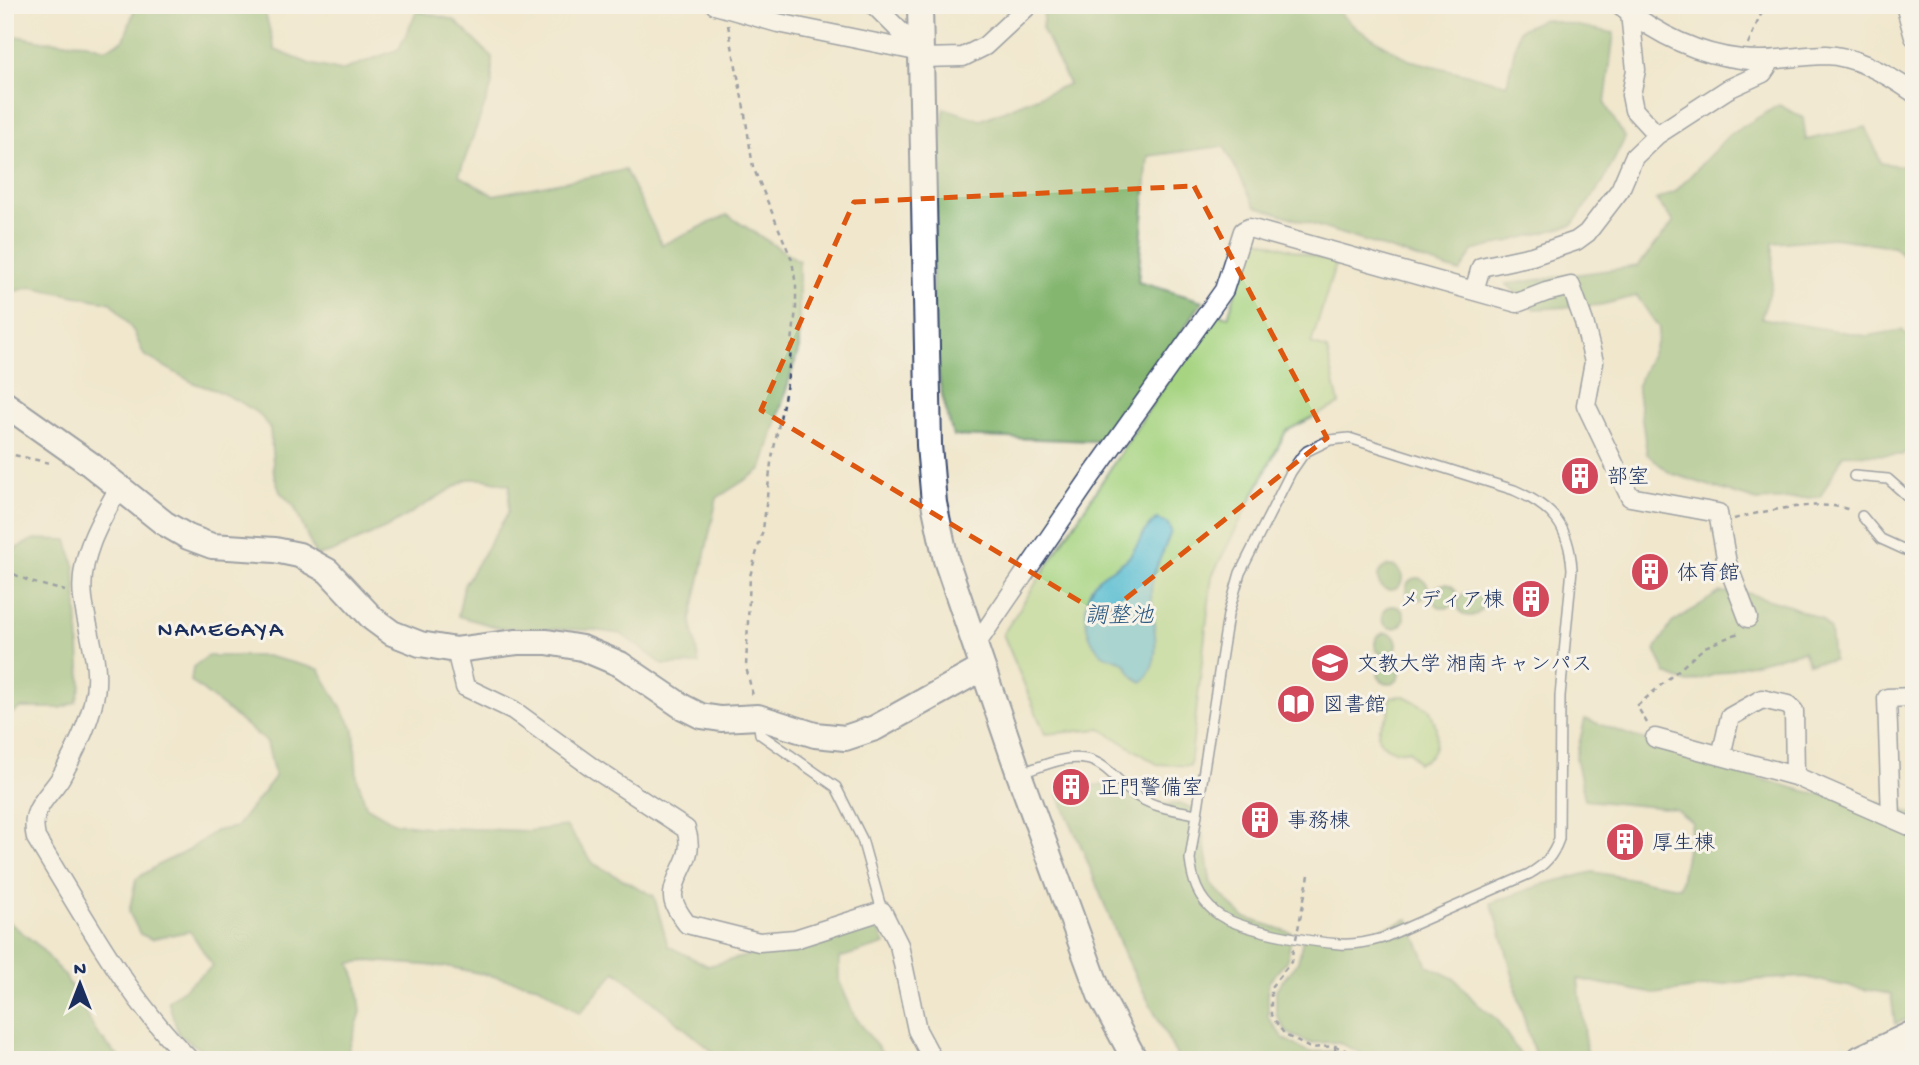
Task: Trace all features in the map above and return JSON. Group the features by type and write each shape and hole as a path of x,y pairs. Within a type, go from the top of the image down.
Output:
{"main road":[{"path":"1861,1060 1914,1035"}],"street":[{"path":"874,5 921,55"},
{"path":"920,5 929,445 933,503 946,560 1019,774 1100,995 1135,1060"},
{"path":"720,7 921,55 963,57 985,46 1029,5"},
{"path":"1905,5 1914,37"},
{"path":"1625,9 1662,33 1696,50 1741,60 1771,61 1828,55 1856,61 1914,93"},
{"path":"1625,9 1636,70 1631,94 1634,110 1657,135"},
{"path":"1474,291 1481,267 1532,256 1576,241 1587,233 1620,190 1634,157 1657,135 1728,89 1763,73 1771,61"},
{"path":"5,404 164,523 188,537 212,546 275,550 299,555 328,571 373,619 392,633 420,644 456,650 517,642 547,642 582,648 620,664 701,716 721,719 758,717 815,735 845,738 875,728 979,657 1090,478 1224,290 1243,231 1249,228 1517,303 1571,286 1594,362 1586,405 1630,497 1718,513 1727,563 1748,618"},
{"path":"119,488 98,526 83,572 83,596 97,669 94,702 61,778 37,812 33,825 36,838 124,978 164,1034 190,1060"},
{"path":"456,650 465,687 513,710 685,830 691,844 673,895 676,909 687,924 759,942 795,939 883,911 899,945 917,1030 933,1060"},
{"path":"1891,818 1887,698 1914,697"},
{"path":"1721,756 1730,717 1762,699 1788,705 1794,711 1794,776"},
{"path":"1655,738 1794,776 1914,828"}],"lane":[{"path":"1349,438 1366,441 1514,490 1535,499 1551,513 1564,530 1571,550 1572,569 1560,696 1559,839 1553,854 1542,867 1383,938 1360,944 1340,944 1258,931 1237,925 1215,913 1201,896 1192,877 1190,859 1196,814 1233,592 1291,472 1307,451 1330,440 1349,438"},
{"path":"1854,476 1888,479 1914,502"},
{"path":"1861,516 1881,539 1914,554"},
{"path":"758,717 760,734 836,787 862,839 883,911"},
{"path":"1019,774 1070,758 1087,759 1101,765 1135,796 1152,805 1196,814"}],"path":[{"path":"1741,60 1765,5"},
{"path":"720,7 744,108 753,167 792,260 796,286 796,309 787,384 771,463 763,530 750,576 746,667 758,717"},
{"path":"5,453 57,464"},
{"path":"1721,522 1752,514 1831,505 1861,516"},
{"path":"5,570 31,582 83,596"},
{"path":"1655,738 1637,706 1705,648 1751,627 1748,618"},
{"path":"1309,875 1291,962 1271,987 1271,1015 1285,1035 1310,1048 1335,1046 1370,1060"},
{"path":"1335,1046 1336,1060"}],"highlighted area":[{"path":"1194,186 1327,438 1104,616 761,410 854,202"}],"green space":[{"path":"136,5 263,5 275,50 310,64 341,71 399,49 417,11 454,20 492,57 492,85 459,175 493,195 625,170 662,245 727,215 799,261 799,348 762,469 717,498 691,620 699,664 664,665 621,634 593,630 500,628 458,616 464,585 508,513 510,485 484,479 468,479 386,528 332,552 316,556 294,506 280,492 274,474 270,429 260,415 242,403 194,383 144,355 134,332 112,303 31,287 5,294 5,34 43,41 86,43 105,49 124,40"},
{"path":"1045,5 1331,5 1356,28 1409,60 1507,84 1519,30 1543,19 1614,33 1605,104 1625,138 1603,182 1572,225 1473,251 1460,272 1255,206 1224,146 1148,156 1138,282 1203,301 1107,438 1094,441 953,436 940,384 933,315 933,246 944,108 981,120 1069,84 1042,28"},
{"path":"1779,105 1803,118 1806,140 1866,127 1881,163 1914,168 1914,265 1893,246 1833,238 1773,243 1772,286 1761,318 1867,336 1902,330 1914,342 1914,443 1902,455 1844,454 1820,497 1757,501 1670,473 1647,454 1637,385 1657,342 1659,328 1637,296 1600,305 1535,309 1506,284 1638,266 1674,222 1656,200 1675,192 1729,135"},
{"path":"1252,238 1336,263 1311,344 1327,349 1339,404 1286,431 1212,576 1190,766 1157,764 1101,729 1045,734 1003,634 1212,312 1228,317"},
{"path":"34,539 67,540 75,568 81,685 76,702 61,708 21,708 5,717 5,554"},
{"path":"1390,566 1398,570 1402,578 1398,586 1390,590 1382,586 1378,578 1382,570"},
{"path":"1413,578 1421,578 1428,585 1428,593 1421,600 1413,600 1406,593 1406,585"},
{"path":"1445,584 1453,588 1457,596 1453,604 1445,608 1437,604 1433,596 1437,588"},
{"path":"1470,592 1478,596 1482,604 1478,612 1470,616 1462,612 1458,604 1462,596"},
{"path":"1720,592 1747,593 1821,619 1830,629 1833,660 1809,663 1803,651 1688,683 1666,674 1655,650 1672,623"},
{"path":"1389,606 1397,606 1404,613 1404,621 1397,628 1389,628 1382,621 1382,613"},
{"path":"1382,633 1390,633 1397,640 1397,648 1390,655 1382,655 1375,648 1375,640"},
{"path":"208,656 266,656 319,669 354,730 357,778 366,806 395,823 428,827 528,831 566,826 594,864 654,896 668,946 708,966 875,922 885,944 839,958 839,981 854,1015 887,1060 723,1060 616,971 580,1013 539,986 450,967 369,961 350,963 357,981 361,1012 345,1060 217,1060 179,1035 168,1001 213,966 190,931 151,939 140,934 129,912 136,879 189,850 215,831 236,827 275,777 267,742 191,681 193,667"},
{"path":"1385,662 1393,662 1400,669 1400,677 1393,684 1385,684 1378,677 1378,669"},
{"path":"1404,696 1429,709 1435,724 1435,747 1426,759 1418,763 1409,750 1398,751 1387,747 1378,734 1380,726 1389,714 1390,697"},
{"path":"1585,719 1718,767 1808,792 1878,803 1914,814 1914,1016 1895,1024 1891,994 1805,977 1754,980 1654,994 1578,979 1588,1060 1537,1060 1491,903 1544,884 1593,872 1680,887 1692,822 1675,809 1585,800 1576,757"},
{"path":"1093,785 1110,785 1125,796 1158,805 1182,804 1199,811 1211,884 1243,917 1292,933 1287,960 1268,983 1268,1017 1283,1038 1308,1052 1332,1051 1357,1060 1179,1060 1125,956 1058,795"},
{"path":"5,919 39,946 65,976 98,1035 122,1060 5,1060"},
{"path":"1408,919 1428,966 1455,979 1476,1003 1496,1019 1524,1060 1377,1060 1337,1042 1310,1043 1287,1033 1276,1014 1276,989 1298,962 1304,933 1357,933"}],"water":[{"name":"調整池","path":"1158,519 1168,524 1171,531 1152,585 1156,640 1154,663 1142,682 1132,675 1124,663 1104,655 1097,648 1088,630 1086,608 1088,597 1097,580 1128,558 1149,527"}],"place":[{"name":"部室","path":"1580,476"},
{"name":"体育館","path":"1650,572"},
{"name":"メディア棟","path":"1531,599"},
{"name":"文教大学 湘南キャンパス","path":"1330,663"},
{"name":"図書館","path":"1296,704"},
{"name":"正門警備室","path":"1071,787"},
{"name":"事務棟","path":"1260,820"},
{"name":"厚生棟","path":"1625,842"}],"district":[{"name":"NAMEGAYA","path":"221,628"}]}
